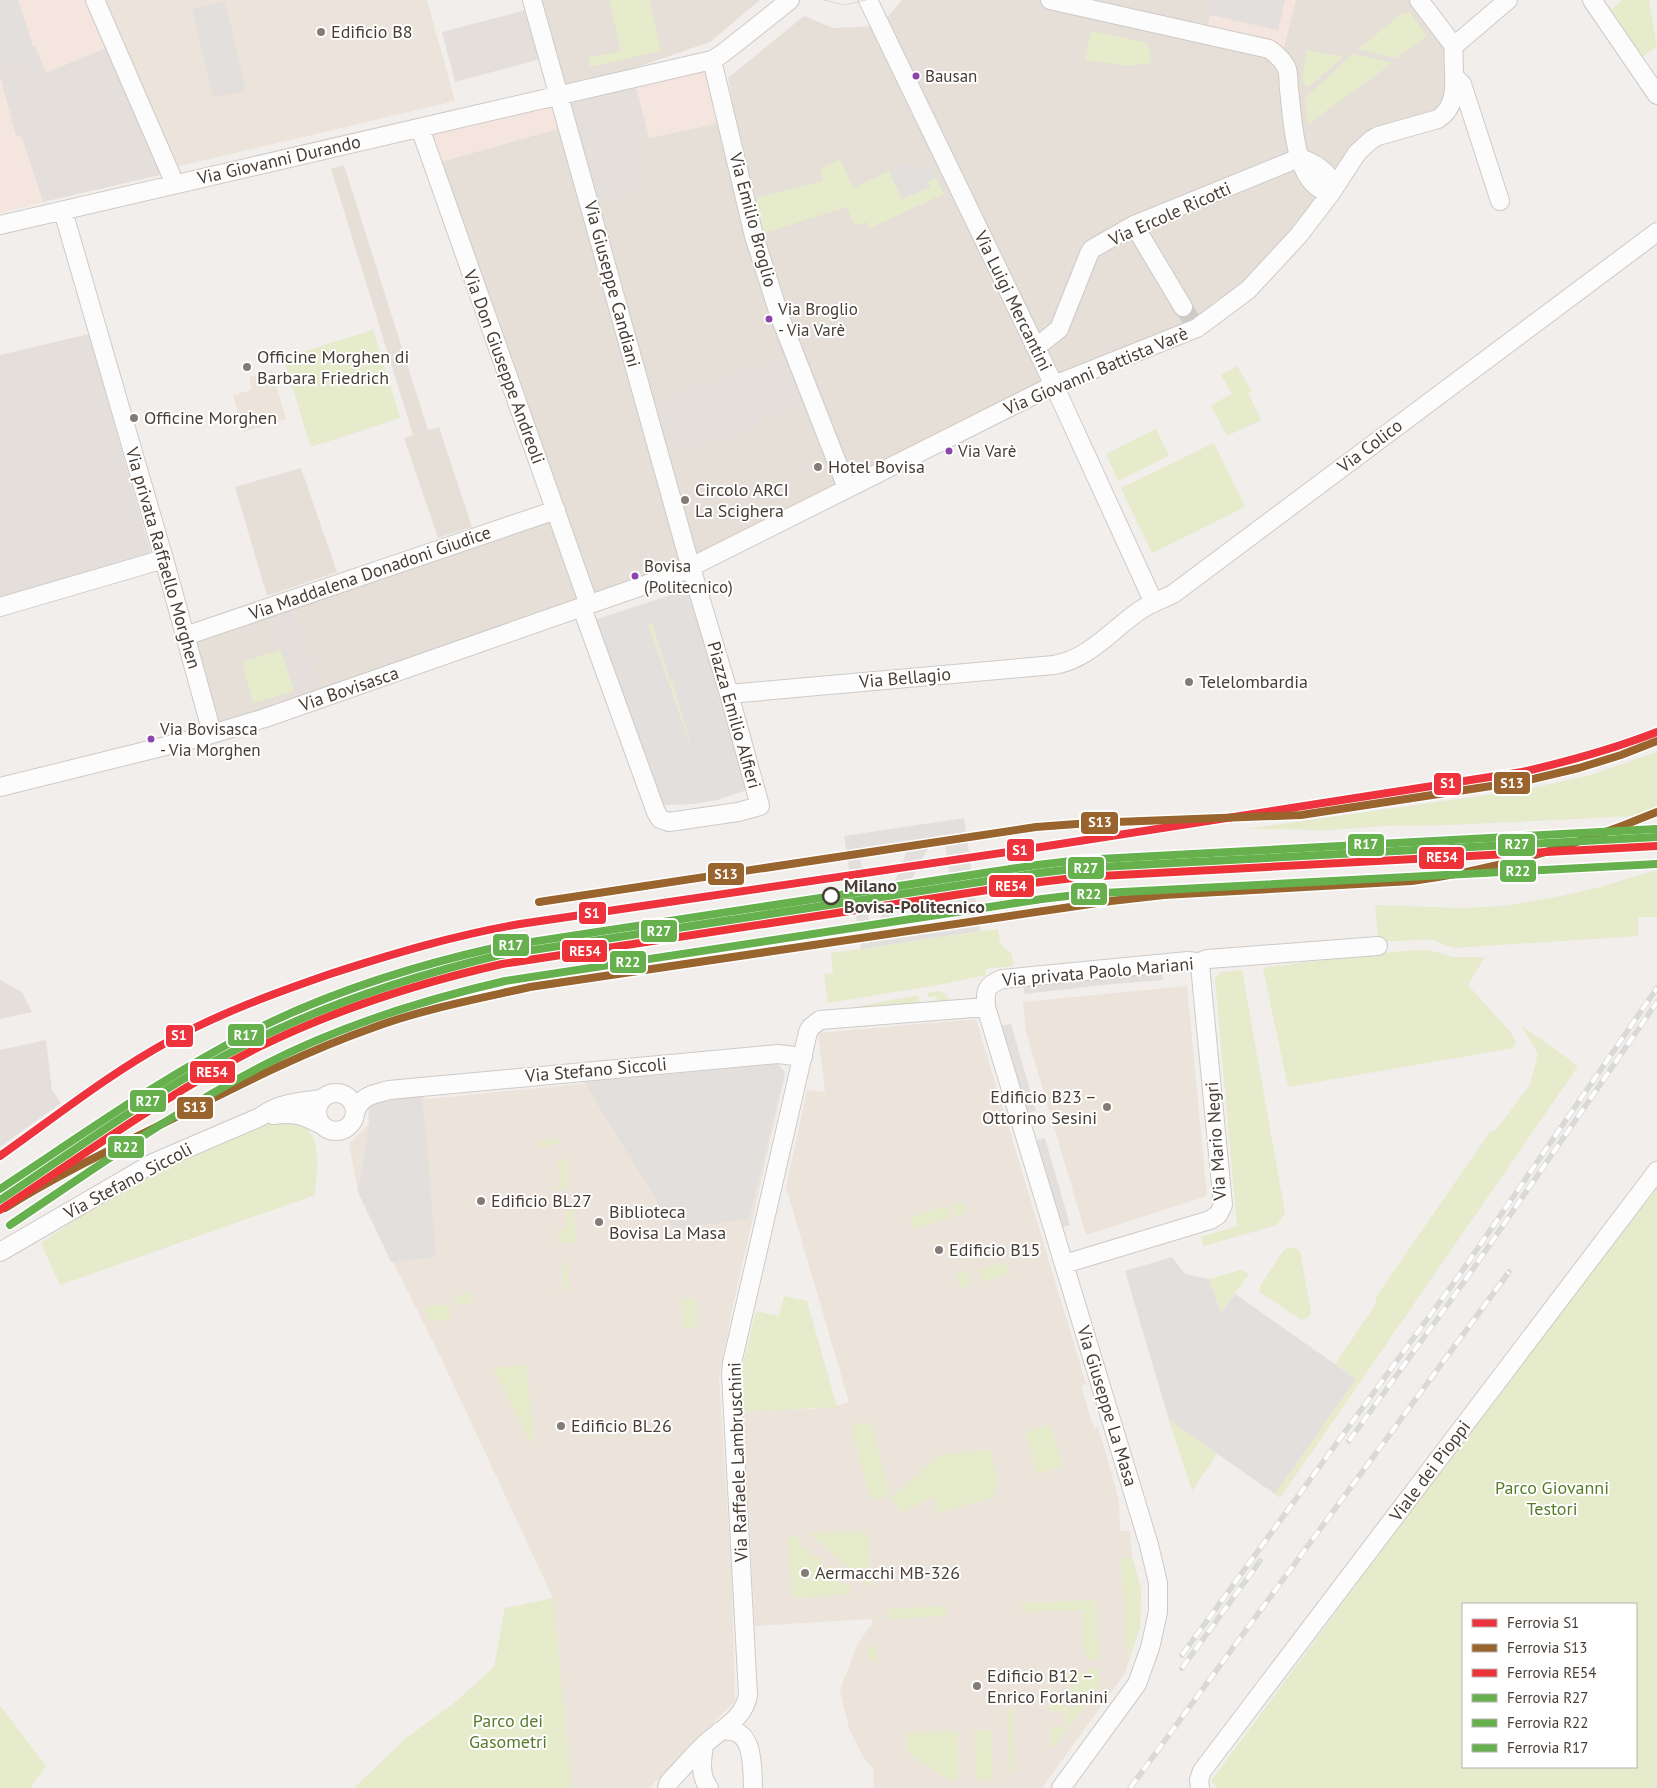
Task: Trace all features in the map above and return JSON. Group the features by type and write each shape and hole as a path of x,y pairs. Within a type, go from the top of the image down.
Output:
{"street":[{"path":"95,0 175,184"},
{"name":"Via Giuseppe Candiani","path":"532,0 690,568"},
{"path":"712,60 790,0"},
{"name":"Via Luigi Mercantini","path":"868,0 1054,385 1154,603"},
{"path":"1050,0 1269,49 1277,54 1287,69 1299,158 1306,160 1328,176 1331,181 1331,193"},
{"path":"1419,0 1454,46 1454,76 1451,105 1446,114 1473,114"},
{"path":"1454,46 1508,0"},
{"path":"1592,0 1657,95"},
{"name":"Via Giovanni Durando","path":"0,225 712,60"},
{"name":"Via Emilio Broglio","path":"712,60 754,236 774,299 847,488"},
{"path":"1454,76 1462,84 1500,201"},
{"name":"Via Giovanni Battista Varè","path":"690,568 847,488 1248,290 1299,235 1331,193 1357,153 1371,140 1378,136 1438,119 1446,114"},
{"name":"Via Don Giuseppe Andreoli","path":"420,128 556,510 586,607"},
{"name":"Via Ercole Ricotti","path":"1034,345 1044,341 1059,329 1092,249 1134,225 1299,158"},
{"name":"Via privata Raffaello Morghen","path":"64,211 212,733"},
{"path":"1134,225 1191,319"},
{"name":"Via Colico","path":"1080,657 1142,609 1173,594 1657,232"},
{"name":"Via Maddalena Donadoni Giudice","path":"185,636 556,510"},
{"path":"0,607 164,559"},
{"name":"Via Bovisasca","path":"0,787 265,718 586,607 690,568"},
{"name":"Piazza Emilio Alfieri","path":"586,607 660,819 669,822 738,812 760,806 729,694 690,568"},
{"name":"Via Bellagio","path":"729,694 1054,665 1080,657"},
{"name":"Via privata Paolo Mariani","path":"803,1058 808,1032 811,1026 820,1020 986,1007 987,989 992,983 1002,979 1188,960 1200,965 1204,960 1208,959 1378,946"},
{"name":"Via Mario Negri","path":"1064,1264 1210,1220 1218,1215 1223,1205 1200,965"},
{"name":"Via Giuseppe La Masa","path":"986,1007 1149,1545 1158,1583 1158,1612 1150,1648 1137,1684 1061,1788"},
{"name":"Via Stefano Siccoli","path":"355,1113 358,1103 367,1096 389,1090 778,1054 803,1058"},
{"name":"Via Raffaele Lambruschini","path":"720,1731 742,1712 748,1695 731,1374 732,1363 803,1058"},
{"name":"Via Stefano Siccoli","path":"343,1094 376,1088 389,1090"},
{"path":"331,1093 343,1094 352,1101 355,1113 350,1124 341,1131 330,1130 320,1124 316,1112 318,1105 321,1099 331,1093"},
{"name":"Via Stefano Siccoli","path":"0,1252 153,1164 260,1117 271,1109 294,1102 321,1099"},
{"name":"Via Stefano Siccoli","path":"260,1117 291,1113 303,1115 320,1124"},
{"name":"Viale dei Pioppi","path":"1201,1780 1657,1171"},
{"path":"666,1788 669,1782 704,1745 720,1731 735,1731 741,1734 751,1750 753,1788"},
{"path":"704,1745 702,1770 704,1780 709,1788"}],"shaded area":[{"path":"0,0 93,0 113,45 46,73 38,55 0,70"},
{"path":"0,0 18,0 33,46 35,46 39,55 0,70"},
{"path":"104,0 427,0 455,101 175,167"},
{"path":"533,0 760,0 710,42 559,94"},
{"path":"902,0 1412,0 1447,37 1451,105 1378,136 1312,217 1197,327 590,605 433,164 567,126 660,454 760,426 758,416 813,403 646,404 590,205 644,188 632,141 726,122 755,235 728,78 804,16 833,28 880,26"},
{"path":"1213,0 1296,0 1284,48 1279,53 1206,34"},
{"path":"1213,0 1285,0 1278,30 1210,15"},
{"path":"225,1 246,91 213,98 192,9"},
{"path":"534,8 548,57 455,82 442,32"},
{"path":"113,45 169,173 43,202 21,135 16,136 0,70 39,55 46,73"},
{"path":"712,66 726,122 649,138 634,78"},
{"path":"0,76 16,135 21,134 43,202 0,213"},
{"path":"634,78 649,138 633,142 644,188 590,205 559,95"},
{"path":"559,96 567,126 433,164 421,128"},
{"path":"908,162 913,171 929,164 936,178 928,182 930,187 902,199 889,171"},
{"path":"344,165 428,430 439,427 472,527 438,538 404,438 413,435 331,169"},
{"path":"89,334 151,554 0,598 0,355"},
{"path":"794,354 814,403 758,416 761,426 660,454 646,404"},
{"path":"272,370 286,419 243,432 233,395 252,390 249,377"},
{"path":"301,468 337,572 267,596 235,487"},
{"path":"555,511 589,605 323,697 289,601"},
{"path":"680,592 692,595 747,790 717,800 693,804 661,805 597,626 597,619","holes":["652,623 670,681 672,681 694,755 648,624"]},
{"path":"289,601 323,697 299,705 266,609"},
{"path":"266,609 299,705 213,733 185,636"},
{"path":"964,818 980,931 861,949 844,836","holes":["944,837 956,920 886,930 933,838","911,841 887,901 877,927 869,923 860,856 866,848"]},
{"path":"1162,973 1163,980 1024,994 1024,985 1113,974"},
{"path":"0,980 22,992 32,1012 0,1019"},
{"name":"Edificio B23 – Ottorino Sesini","path":"1187,986 1207,1196 1086,1235 1026,1032 1023,1002"},
{"path":"976,1019 1086,1384 1081,1386 1090,1417 1094,1428 1098,1427 1116,1489 1119,1503 1120,1531 1130,1531 1132,1557 1141,1589 1140,1627 1125,1673 1042,1788 874,1788 873,1769 862,1755 849,1728 840,1690 857,1645 873,1622 870,1619 755,1626 743,1412 829,1408 849,1402 786,1187 807,1090 825,1092 818,1033"},
{"path":"1011,1024 1036,1111 1026,1113 1001,1026"},
{"path":"46,1040 52,1090 61,1103 0,1147 0,1050"},
{"path":"778,1064 785,1072 784,1080 719,1376 732,1583 735,1701 649,1788 572,1788 553,1598 442,1360 358,1192 349,1144 369,1124 368,1100 422,1096 427,1099"},
{"path":"778,1064 785,1072 749,1219 674,1229 584,1082"},
{"path":"422,1096 436,1257 391,1262 358,1192 369,1124 368,1100"},
{"path":"1045,1138 1070,1225 1060,1228 1034,1141"},
{"path":"1172,1257 1185,1274 1209,1279 1221,1313 1235,1294 1356,1379 1275,1494 1169,1420 1125,1271"}],"green space":[{"path":"609,0 649,0 661,51 590,67 588,58 621,51"},
{"path":"1622,0 1649,0 1657,46 1642,57 1611,10"},
{"path":"1403,13 1410,13 1427,36 1396,58 1358,49"},
{"path":"1091,31 1148,43 1151,63 1129,66 1085,60"},
{"path":"1307,50 1343,57 1309,87 1302,82"},
{"path":"1353,54 1393,63 1308,124 1305,98"},
{"path":"840,159 853,188 889,171 902,199 930,186 928,182 936,178 944,194 870,228 867,222 854,226 847,207 764,233 756,198 823,181 820,169"},
{"path":"373,330 400,418 311,447 283,358"},
{"path":"1237,366 1252,391 1248,393 1261,420 1227,436 1211,405 1232,394 1221,375"},
{"path":"1156,429 1169,456 1118,481 1106,454"},
{"path":"1214,443 1245,507 1152,553 1121,488"},
{"path":"652,623 670,681 672,681 699,769 648,624"},
{"path":"280,650 294,691 253,703 242,662"},
{"path":"1657,752 1657,815 1450,825 1384,826 1331,830 1246,829 1523,790 1591,775"},
{"path":"1657,870 1657,917 1638,917 1639,936 1454,948 1433,940 1379,942 1375,905 1462,908 1503,906 1597,888"},
{"path":"998,929 1000,944 1012,954 1013,966 985,969 986,975 938,985 828,1003 824,974 833,973 831,953"},
{"path":"1418,950 1432,951 1453,957 1485,957 1468,985 1511,1033 1516,1042 1513,1048 1288,1087 1263,968"},
{"path":"1242,970 1285,1213 1277,1225 1203,1246 1201,1237 1237,1226 1215,978 1221,972"},
{"path":"939,991 946,995 953,1005 929,1006 929,1003 936,1001 935,996 928,997 928,993"},
{"path":"918,995 920,1007 860,1012 860,1006"},
{"path":"1521,1025 1578,1066 1280,1498 1275,1494 1356,1379 1335,1364 1376,1304 1376,1297 1490,1132 1497,1129 1530,1085 1538,1053"},
{"path":"266,1122 297,1124 306,1129 312,1136 317,1155 315,1195 60,1285 41,1243 149,1174"},
{"path":"560,1139 560,1142 540,1148 540,1141"},
{"path":"558,1160 567,1160 566,1189 551,1190 550,1188 560,1187"},
{"name":"Parco Giovanni Testori","path":"1657,1188 1657,1788 1217,1788 1211,1781 1480,1418"},
{"path":"963,1202 966,1213 955,1216 951,1205"},
{"path":"947,1206 950,1218 913,1229 910,1217"},
{"path":"573,1210 576,1241 559,1243 558,1230 567,1229 566,1211"},
{"path":"1289,1247 1300,1252 1311,1312 1308,1318 1301,1320 1260,1292 1260,1286 1284,1250"},
{"path":"567,1262 569,1289 558,1290 563,1287 563,1263"},
{"path":"1005,1262 1009,1274 982,1282 978,1270"},
{"path":"966,1270 971,1285 961,1288 956,1273"},
{"path":"1241,1270 1249,1274 1221,1313 1209,1279"},
{"path":"471,1292 472,1303 454,1305 454,1297 462,1297 462,1293"},
{"path":"784,1296 807,1301 837,1407 743,1412 741,1372 756,1311 779,1316"},
{"path":"696,1298 697,1327 683,1328 681,1299"},
{"path":"449,1304 450,1319 429,1322 424,1307"},
{"path":"526,1365 534,1442 530,1442 493,1368"},
{"path":"1169,1420 1217,1454 1192,1491"},
{"path":"871,1423 890,1497 870,1499 851,1424"},
{"path":"1050,1425 1063,1466 1037,1474 1025,1432"},
{"path":"990,1449 999,1482 994,1490 996,1497 937,1513 933,1497 900,1513 891,1498 938,1456"},
{"path":"867,1531 872,1589 809,1533"},
{"path":"788,1537 799,1537 800,1548 810,1548 811,1557 820,1557 821,1567 831,1566 831,1576 841,1575 842,1585 850,1585 851,1594 792,1598"},
{"path":"1132,1557 1141,1589 1140,1627 1128,1662 1121,1558"},
{"name":"Parco dei Gasometri","path":"553,1598 572,1788 354,1788 406,1738 453,1704 494,1667 505,1608"},
{"path":"1095,1600 1099,1660 1089,1660 1088,1656 1085,1656 1083,1610 1022,1612 1022,1603"},
{"path":"946,1606 946,1616 889,1619 888,1609"},
{"path":"876,1642 877,1664 865,1653"},
{"path":"1089,1668 1099,1668 1100,1683 1071,1725 1065,1725 1065,1711 1050,1711 1049,1701 1066,1700 1067,1708 1074,1708 1074,1696 1069,1696 1069,1673 1088,1673"},
{"path":"0,1705 46,1766 30,1788 0,1788"},
{"path":"1007,1708 1012,1709 1014,1773 1010,1773"},
{"path":"1050,1727 1068,1727 1055,1746 1050,1746"},
{"path":"974,1730 991,1730 993,1779 976,1780"},
{"path":"957,1731 958,1780 949,1780 907,1752 906,1733"}],"tunnel":[{"path":"1183,307 1192,321"}],"tram line":[{"path":"824,0 845,5 866,0"}],"railway":[{"path":"1182,1655 1458,1277 1657,988"},
{"path":"1349,1441 1464,1282 1657,1002"},
{"path":"1130,1788 1509,1272"},
{"path":"1182,1668 1260,1561"}],"rail line":[{"name":"S1","path":"0,1156 125,1067 208,1021 309,981 448,939 520,924 1028,849 1522,772 1590,755 1657,732"},
{"name":"S13","path":"539,902 1036,827 1090,823 1301,815 1524,781 1579,768 1657,741"},
{"name":"S13","path":"5,1208 100,1155 290,1061 344,1038 391,1021 450,1005 530,987 1111,901 1164,895 1412,881 1444,876 1537,855 1657,812"},
{"name":"R17","path":"0,1189 155,1087 218,1049 251,1032 311,1005 372,982 466,954 498,947 1080,860 1656,829"},
{"name":"R27","path":"0,1200 158,1095 223,1056 257,1039 286,1025 376,990 500,955 1081,868 1657,837"},
{"name":"RE54","path":"0,1210 159,1104 259,1047 288,1033 378,998 502,964 1082,877 1657,846"},
{"name":"R22","path":"10,1225 168,1120 266,1064 324,1037 383,1015 444,996 505,981 1084,894 1657,864"}],"place":[{"name":"Edificio B8","path":"321,32"},
{"name":"Bausan","path":"916,76"},
{"name":"Via Broglio - Via Varè","path":"769,319"},
{"name":"Officine Morghen di Barbara Friedrich","path":"247,367"},
{"name":"Officine Morghen","path":"134,418"},
{"name":"Via Varè","path":"949,451"},
{"name":"Hotel Bovisa","path":"818,467"},
{"name":"Circolo ARCI La Scighera","path":"685,500"},
{"name":"Bovisa (Politecnico)","path":"635,576"},
{"name":"Telelombardia","path":"1189,682"},
{"name":"Via Bovisasca - Via Morghen","path":"151,739"},
{"name":"Milano Bovisa-Politecnico","path":"831,896"},
{"name":"Edificio B23 – Ottorino Sesini","path":"1107,1107"},
{"name":"Edificio BL27","path":"481,1201"},
{"name":"Biblioteca Bovisa La Masa","path":"599,1222"},
{"name":"Edificio B15","path":"939,1250"},
{"name":"Edificio BL26","path":"561,1426"},
{"name":"Aermacchi MB-326","path":"805,1573"},
{"name":"Edificio B12 – Enrico Forlanini","path":"977,1686"}]}
